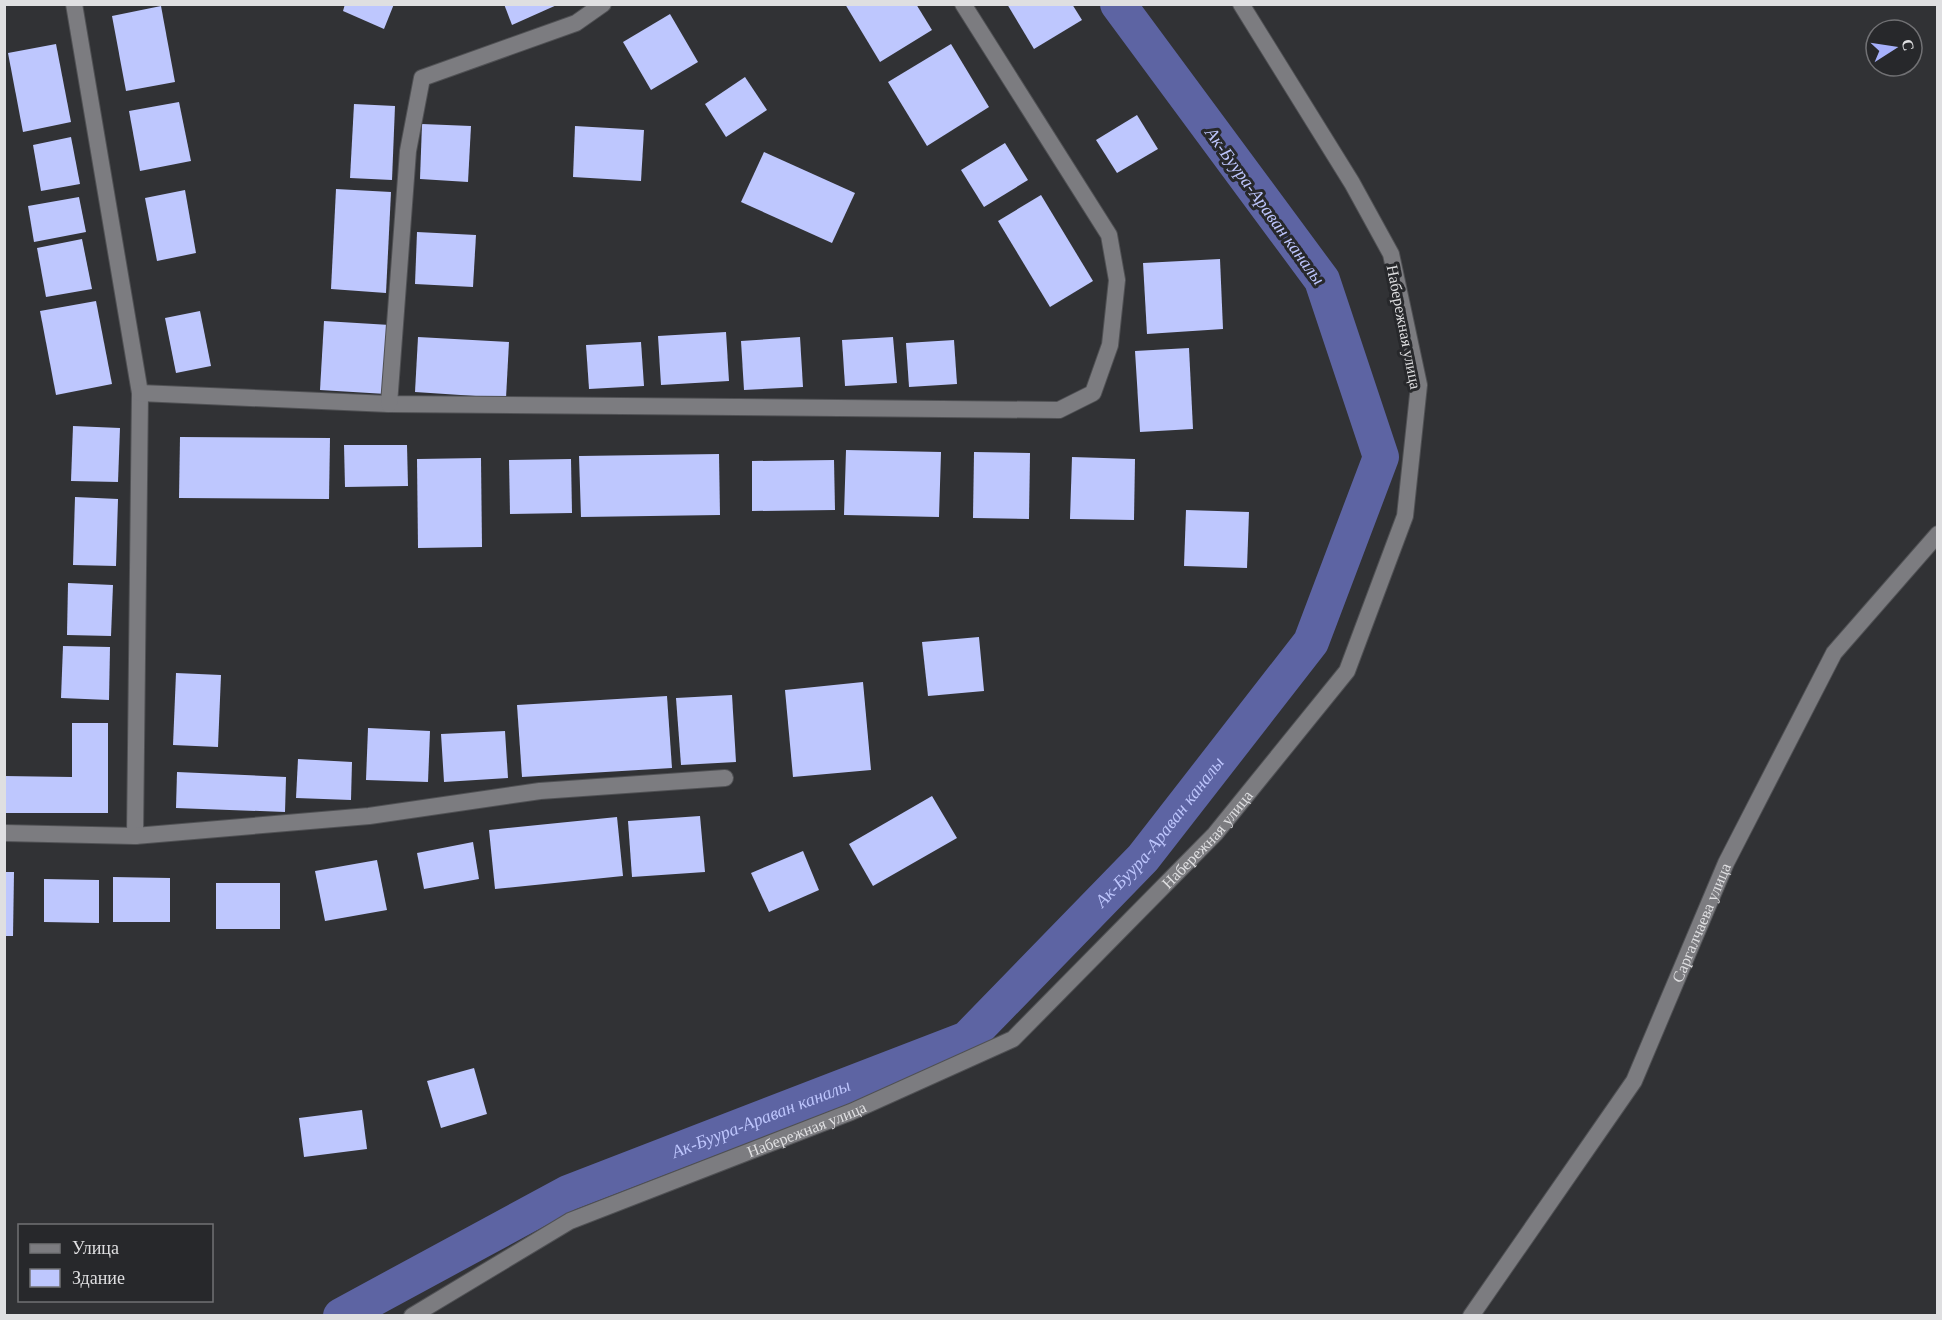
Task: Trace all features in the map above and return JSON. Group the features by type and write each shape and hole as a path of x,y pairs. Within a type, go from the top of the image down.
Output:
{"street":[{"path":"74,4 140,393 135,836"},
{"path":"389,404 408,151 422,78 576,23 603,4"},
{"path":"140,393 389,404 1059,410 1093,393 1110,345 1117,280 1109,235 963,4"},
{"name":"Набережная улица","path":"412,1316 570,1221 851,1112 1013,1039 1215,834 1347,670 1405,516 1419,385 1391,254 1352,183 1246,5"},
{"name":"Саргалчаева улица","path":"1471,1316 1634,1081 1726,863 1834,653 1938,534"},
{"path":"4,833 135,836 369,816 540,791 725,778"}],"building":[{"path":"345,4 394,4 384,29 343,11"},
{"path":"504,4 559,4 512,25"},
{"path":"845,4 916,4 932,30 880,62"},
{"path":"1007,4 1072,4 1082,20 1034,49"},
{"path":"161,6 175,82 126,91 112,16"},
{"path":"670,14 698,62 651,90 623,42"},
{"path":"56,44 71,122 23,132 8,53"},
{"path":"951,44 989,107 927,146 888,82"},
{"path":"745,77 767,110 726,137 705,104"},
{"path":"179,102 191,161 140,171 129,111"},
{"path":"354,104 395,106 392,180 350,178"},
{"path":"1137,115 1158,149 1117,173 1096,140"},
{"path":"422,124 471,126 468,182 420,179"},
{"path":"575,126 644,130 641,181 573,177"},
{"path":"71,137 80,184 41,191 33,145"},
{"path":"1005,143 1028,180 984,207 961,170"},
{"path":"764,152 855,193 832,243 741,202"},
{"path":"336,189 391,192 386,293 331,289"},
{"path":"185,190 196,253 157,261 145,198"},
{"path":"1041,195 1093,281 1050,307 998,221"},
{"path":"79,197 86,232 34,242 28,206"},
{"path":"417,232 476,235 473,287 415,284"},
{"path":"82,239 92,289 46,297 37,248"},
{"path":"1220,259 1223,329 1147,334 1143,263"},
{"path":"96,301 112,384 56,395 40,311"},
{"path":"200,311 211,366 176,373 165,318"},
{"path":"324,321 390,325 386,394 320,390"},
{"path":"726,332 729,381 661,385 658,336"},
{"path":"418,337 509,342 506,398 415,392"},
{"path":"800,337 803,387 744,390 741,341"},
{"path":"893,337 897,383 845,386 842,340"},
{"path":"954,340 957,384 909,387 906,343"},
{"path":"641,342 644,386 589,389 586,345"},
{"path":"1189,348 1193,429 1140,432 1135,351"},
{"path":"73,426 120,428 118,482 71,481"},
{"path":"180,437 330,438 329,499 179,498"},
{"path":"344,445 407,445 408,486 345,487"},
{"path":"846,450 941,452 939,517 844,515"},
{"path":"974,452 1030,453 1029,519 973,518"},
{"path":"719,454 720,515 581,517 579,456"},
{"path":"1072,457 1135,459 1134,520 1070,519"},
{"path":"481,458 482,547 418,548 417,459"},
{"path":"571,459 572,513 510,514 509,460"},
{"path":"834,460 835,510 752,511 752,461"},
{"path":"75,497 118,499 116,566 73,565"},
{"path":"1186,510 1249,512 1247,568 1184,566"},
{"path":"68,583 113,585 111,636 67,635"},
{"path":"979,637 984,691 928,696 922,642"},
{"path":"63,646 110,647 109,700 61,698"},
{"path":"176,673 221,675 218,747 173,745"},
{"path":"863,682 871,770 793,777 785,690"},
{"path":"732,695 736,762 681,765 676,698"},
{"path":"667,696 672,768 522,777 517,705"},
{"path":"72,723 108,723 108,813 4,813 4,776 72,777"},
{"path":"368,728 430,731 428,782 366,780"},
{"path":"505,731 508,778 444,782 441,734"},
{"path":"298,759 352,762 351,800 296,798"},
{"path":"177,772 286,777 285,812 176,808"},
{"path":"932,796 957,838 873,886 849,844"},
{"path":"700,816 705,872 632,877 628,821"},
{"path":"617,817 623,876 495,889 489,830"},
{"path":"473,842 479,879 424,889 417,853"},
{"path":"803,851 819,890 769,912 751,873"},
{"path":"377,860 387,910 325,921 315,871"},
{"path":"4,872 14,872 13,936 4,936"},
{"path":"113,877 170,878 170,922 113,922"},
{"path":"44,879 99,880 99,923 44,922"},
{"path":"216,883 280,883 280,929 216,929"},
{"path":"474,1068 487,1114 441,1128 427,1081"},
{"path":"362,1110 367,1149 304,1157 299,1118"}],"waterway":[{"name":"Ак-Буура-Араван каналы","path":"341,1316 568,1193 967,1039 1143,858 1311,642 1381,457 1322,280 1118,4"}]}
